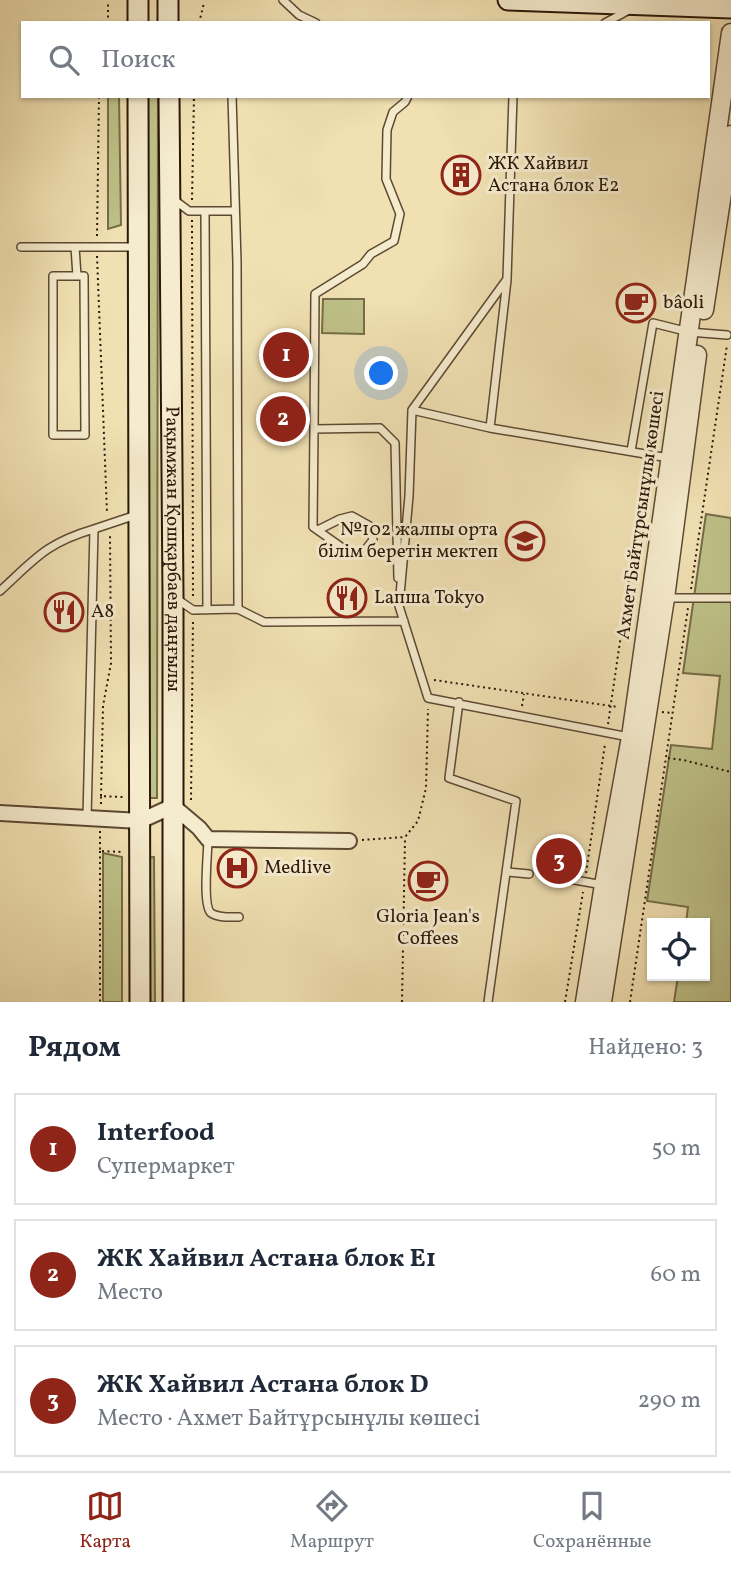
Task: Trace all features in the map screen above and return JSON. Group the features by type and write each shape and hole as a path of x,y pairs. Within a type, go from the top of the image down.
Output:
{"main road":[{"path":"138,0 138,21"},
{"path":"168,0 168,21"},
{"path":"508,0 731,8"},
{"name":"Рақымжан Қошқарбаев даңғылы","path":"138,98 140,1002"},
{"name":"Рақымжан Қошқарбаев даңғылы","path":"169,98 173,596 182,803 173,1002"}],"street":[{"name":"Ахмет Байтұрсынұлы көшесі","path":"602,1002 665,598 731,33"},
{"name":"Ахмет Байтұрсынұлы көшесі","path":"585,1002 631,737 670,458 731,135"},
{"path":"0,813 140,821 182,803 208,839 349,841"}],"lane":[{"path":"283,0 299,19"},
{"path":"609,21 639,5"},
{"path":"232,98 238,609"},
{"path":"318,530 352,516 370,526 373,540 361,555 347,551 313,527 315,294 394,241 400,215 386,179 387,130 393,112 407,98"},
{"path":"490,428 508,279 513,98"},
{"path":"170,196 192,211 235,211"},
{"path":"205,211 207,610"},
{"path":"21,247 139,247"},
{"path":"75,247 77,276"},
{"path":"53,276 77,276 85,276 85,435 53,435 53,276"},
{"path":"399,606 409,496 412,410 508,279"},
{"path":"631,451 653,323 695,332 727,335"},
{"path":"412,410 490,428 670,458"},
{"path":"314,429 380,428 395,443 399,606 428,698 631,737"},
{"path":"0,591 33,558 49,547 73,535 139,514"},
{"path":"87,818 94,529"},
{"path":"173,596 193,610 238,609 264,622 404,621"},
{"path":"665,598 731,598"},
{"path":"459,702 449,778 516,801 488,1002"},
{"path":"208,839 206,898 209,910 212,914 239,918"},
{"path":"507,873 528,874"},
{"path":"558,877 604,885"}],"path":[{"path":"108,2 108,21"},
{"path":"200,21 204,3"},
{"path":"99,98 97,247 111,663 103,706 102,796"},
{"path":"182,803 193,610 194,98"},
{"path":"630,1002 727,350 727,335"},
{"path":"727,350 731,351"},
{"path":"422,678 635,709"},
{"path":"520,715 524,693"},
{"path":"402,1002 405,837 418,821 426,788 428,698"},
{"path":"667,758 731,772"},
{"path":"349,841 405,837"},
{"path":"100,851 100,1002"}],"green space":[{"path":"108,98 119,98 121,225 108,229"},
{"path":"146,98 158,98 157,798 147,798"},
{"path":"323,299 364,299 364,334 322,333"},
{"path":"706,514 731,518 731,1002 674,1002 677,981 710,981 710,918 687,918 688,907 647,901 671,745 712,749 720,676 683,673"},
{"path":"103,853 122,857 122,1002 103,1002"},
{"path":"154,857 155,1002 146,1002 146,858"}],"place":[{"name":"ЖК Хайвил Астана блок E2","path":"461,175"},
{"name":"bâoli","path":"636,303"},
{"name":"Interfood","path":"286,355"},
{"name":"ЖК Хайвил Астана блок E1","path":"283,419"},
{"name":"№102 жалпы орта білім беретін мектеп","path":"525,541"},
{"name":"Lапша Tokyo","path":"347,598"},
{"name":"А8","path":"64,612"},
{"name":"ЖК Хайвил Астана блок D","path":"559,861"},
{"name":"Medlive","path":"237,868"},
{"name":"Gloria Jean's Coffees","path":"428,881"}]}
